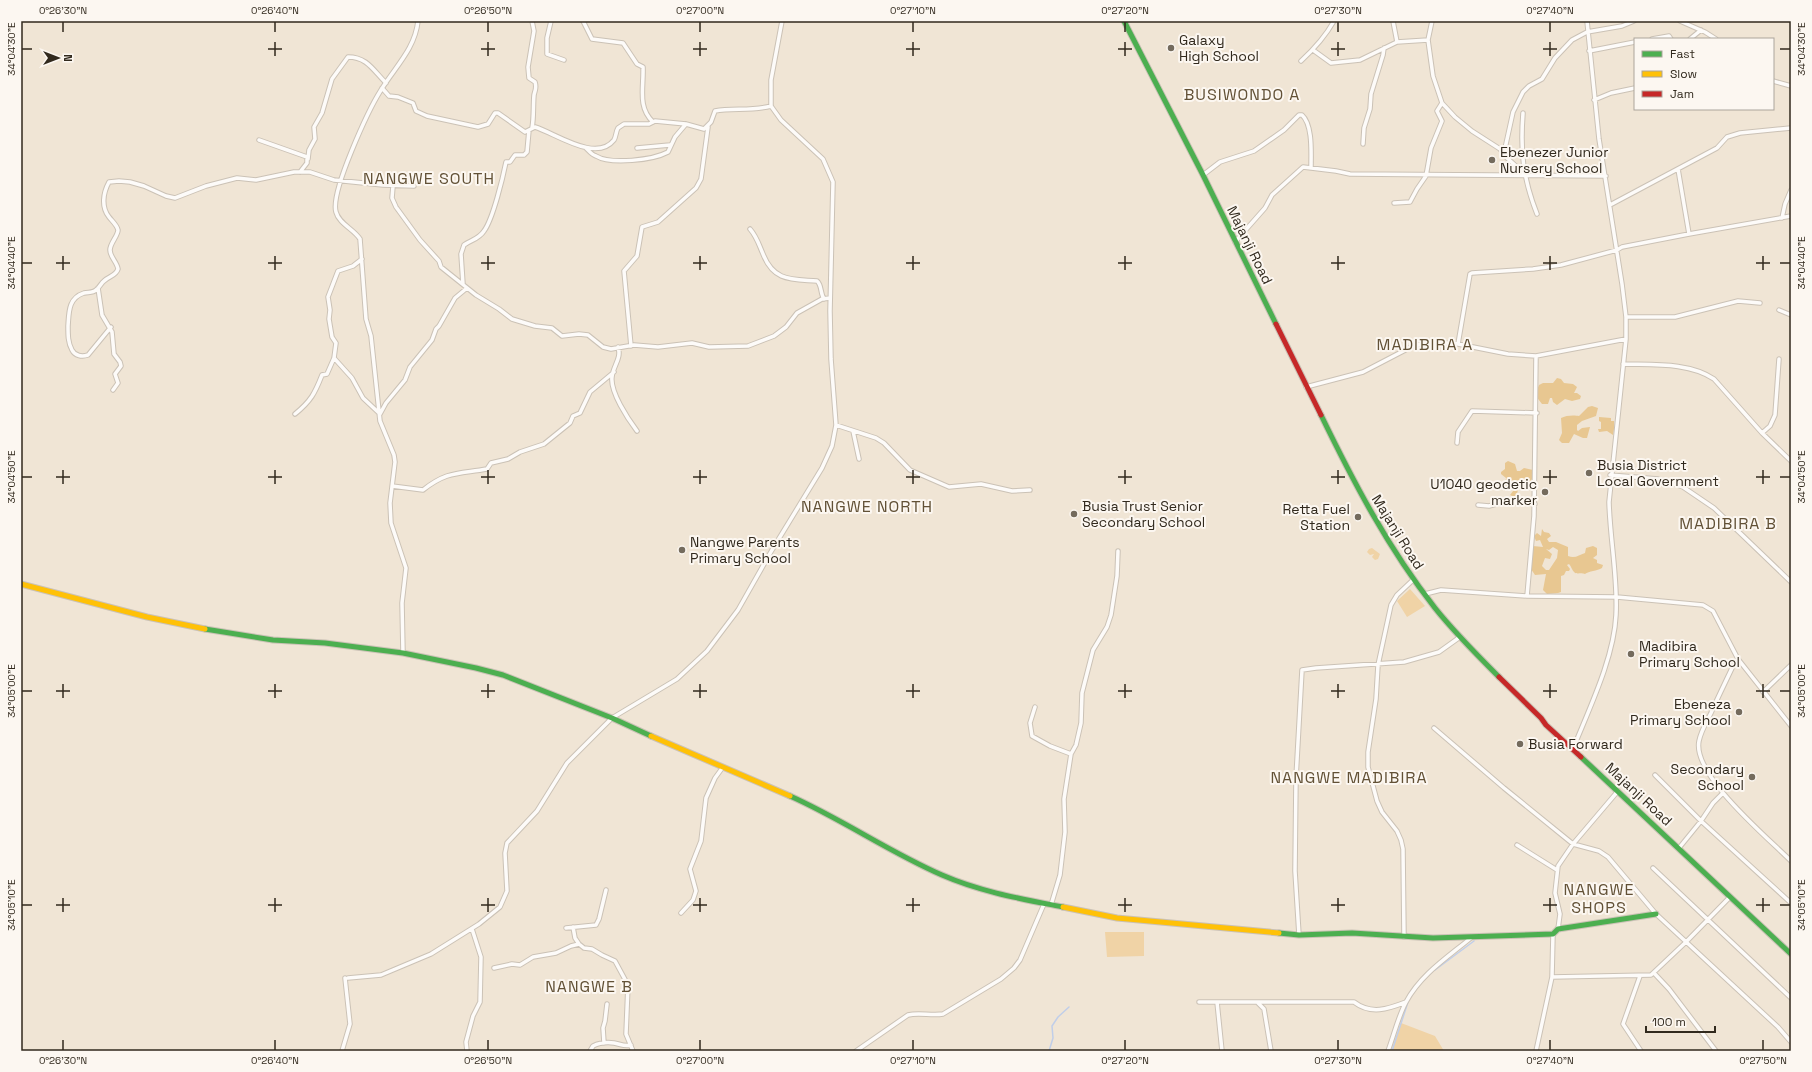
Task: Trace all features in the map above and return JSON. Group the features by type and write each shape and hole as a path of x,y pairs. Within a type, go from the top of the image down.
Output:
{"street":[{"path":"403,653 402,603 406,568 391,523 390,503 395,462 394,455 381,427 379,415 372,336 366,319 360,239 353,230 341,221 336,212 335,203 342,179 373,103 407,54 417,31 418,21"},
{"path":"462,284 461,254 464,245 476,239 484,230 503,176 506,162 510,162 515,154 524,155 527,152 534,116 534,95 537,88 536,82 529,78 534,30 532,21"},
{"path":"551,21 546,38 546,54 564,60"},
{"path":"583,21 592,39 623,43 637,64 643,67 642,104 653,122"},
{"path":"342,1051 350,1024 346,978 386,974 436,952 493,914 504,901 507,891 505,853 507,843 537,812 567,763 612,718 678,679 700,659 714,643 738,610 769,555 822,468 832,446 836,424 831,359 830,298 834,195 832,178 826,164 819,154 781,120 771,106 771,80 782,21"},
{"name":"Majanji Road","path":"1124,21 1203,175 1356,487 1383,533 1414,579 1460,637 1500,679 1541,718 1546,725 1791,954"},
{"path":"1301,61 1313,50 1327,33 1334,21"},
{"path":"1392,21 1397,42"},
{"path":"1432,21 1428,40 1433,76 1442,103 1455,117 1504,153 1507,158 1525,174"},
{"path":"1573,749 1610,650 1615,623 1617,597 1610,528 1610,475 1626,339 1626,317 1594,100 1587,21"},
{"path":"1504,153 1513,112 1523,92 1529,86 1542,79 1555,58 1572,40 1587,32 1622,26 1634,21"},
{"path":"1680,21 1701,30 1714,38"},
{"path":"1691,38 1701,30"},
{"path":"1658,38 1669,36 1670,38"},
{"path":"1313,50 1331,63 1360,60 1397,42 1428,40"},
{"path":"1589,52 1634,42"},
{"path":"1363,144 1364,128 1370,109 1370,94 1384,48"},
{"path":"300,172 308,159 309,150 316,139 314,126 322,113 332,79 348,57 364,59 386,83"},
{"path":"1774,81 1791,86"},
{"path":"382,88 389,96 398,97 413,103 416,111 427,116 478,127 488,124 495,113 506,118 525,132 531,129 540,129 586,148 596,157 618,162 646,159 668,152 670,144 686,124"},
{"path":"1594,100 1611,93 1634,88"},
{"path":"1394,203 1410,202 1426,176 1431,148 1442,121 1438,112 1442,103"},
{"path":"631,346 624,270 637,256 642,227 658,222 696,188 701,179 708,127 714,111 762,108 771,106"},
{"path":"1523,113 1520,143 1529,193 1537,214"},
{"path":"1203,175 1220,162 1254,151 1284,130 1298,115 1302,115 1310,130 1311,168"},
{"path":"586,148 605,146 614,139 620,125 653,122 686,124 704,129 708,127"},
{"path":"1610,204 1717,148 1727,137 1740,133 1791,128"},
{"path":"258,140 308,159"},
{"path":"637,148 670,144"},
{"path":"1235,242 1264,208 1272,195 1303,167 1350,174 1426,176 1525,174 1606,176"},
{"path":"1678,169 1689,234"},
{"path":"111,327 88,355 84,357 72,352 68,340 68,309 76,297 96,291 104,280 117,272 118,269 111,255 110,248 118,231 103,205 109,182 130,182 175,198 206,186 237,178 256,180 300,172 310,172 334,180 342,179 393,186 414,186"},
{"path":"393,186 392,198 396,206 441,266 467,288 512,319 535,326 552,328 562,336 579,334 588,335 603,347 611,349 631,346 658,347 692,343 709,347 748,346 774,336 786,327 797,313 824,299 830,298"},
{"path":"1782,218 1785,204 1791,190"},
{"path":"1458,344 1470,274 1472,273 1561,265 1617,250 1622,247 1791,216"},
{"path":"750,229 757,239 765,259 776,274 792,280 817,281 820,283 821,295 824,299"},
{"path":"295,414 304,407 317,391 322,375 327,374 334,358 336,343 332,337 328,319 330,310 328,296 338,271 353,266 362,259"},
{"path":"98,288 102,315 106,324 111,327 112,349 121,366 115,374 118,383 113,390"},
{"path":"379,415 386,403 405,380 410,367 432,340 436,328 439,326 455,298 467,288"},
{"path":"1626,317 1675,317 1738,301 1760,303"},
{"path":"1779,310 1791,315"},
{"path":"1306,387 1363,372 1413,346 1433,342 1458,344 1494,352 1536,356 1626,339"},
{"path":"618,347 620,352 612,378 616,394 623,411 637,430"},
{"path":"1527,596 1534,504 1537,413 1536,356"},
{"path":"334,358 352,378 363,398 379,415"},
{"path":"1762,433 1770,426 1776,411 1779,359"},
{"path":"1623,364 1681,368 1706,374 1714,379 1762,433 1791,461"},
{"path":"392,486 423,490 438,479 462,471 487,469 491,463 508,459 520,452 544,444 570,423 573,416 580,413 590,392 614,372"},
{"path":"1457,443 1458,432 1472,411 1537,413"},
{"path":"836,424 876,438 884,443 910,470 949,486 980,484 1012,490 1030,490"},
{"path":"853,431 859,459"},
{"path":"1610,475 1658,479 1683,487 1714,508 1791,582"},
{"path":"1478,505 1489,506 1504,502 1534,504"},
{"path":"1051,905 1060,875 1066,832 1064,799 1070,754 1078,738 1081,723 1082,692 1093,650 1107,627 1110,615 1117,576 1118,551"},
{"path":"1404,938 1403,848 1401,840 1377,801 1368,764 1378,665 1392,605 1397,595 1414,579"},
{"path":"21,584 147,617 222,632 273,640 325,643 403,653 503,675 612,718 817,808 913,861 942,875 977,888 1044,904 1117,918 1299,935 1352,933 1404,938 1472,938 1553,934 1558,929 1656,914"},
{"path":"1425,594 1441,590 1527,596 1617,597 1699,605 1708,608 1718,618 1738,659 1791,726"},
{"path":"1299,935 1295,871 1296,778 1302,670 1404,662 1438,652 1460,637"},
{"path":"1738,659 1733,666 1699,741 1698,750 1722,794 1791,861"},
{"path":"1764,692 1791,664"},
{"path":"1035,707 1030,723 1032,736 1050,746 1070,754"},
{"path":"1434,728 1504,788 1573,844 1599,851 1608,857 1656,914 1778,1027 1791,1042"},
{"path":"681,913 693,900 696,891 690,869 701,841 706,798 714,778 724,768"},
{"path":"1655,775 1701,821 1791,903"},
{"path":"1558,929 1560,914 1555,894 1557,870 1573,844 1618,791"},
{"path":"1679,848 1701,821 1713,802 1722,794"},
{"path":"1517,845 1557,870"},
{"path":"1653,868 1791,998"},
{"path":"566,928 596,925 600,919 606,890"},
{"path":"1552,977 1640,976 1654,973 1730,897"},
{"path":"856,1051 908,1015 914,1013 932,1016 943,1014 1001,978 1014,968 1020,960 1044,904"},
{"path":"573,927 575,938 579,944 584,948 592,949 614,961 628,985 626,1034 633,1051"},
{"path":"466,1051 466,1042 473,1016 480,1002 482,957 472,929"},
{"path":"1536,1051 1552,977 1553,934"},
{"path":"1388,1051 1406,1002 1426,975 1472,938"},
{"path":"494,968 512,964 520,965 533,957 556,953 579,944"},
{"path":"1654,973 1668,988 1716,1051"},
{"path":"1640,976 1623,1024 1641,1051"},
{"path":"1199,1002 1354,1002 1365,1010 1375,1010 1392,1007 1406,1002"},
{"path":"1217,1002 1222,1051"},
{"path":"1257,1002 1264,1009"},
{"path":"1270,1051 1264,1009 1266,1004 1271,1003"},
{"path":"604,1043 603,1028 607,1004"},
{"path":"590,1051 593,1046 604,1043 628,1046 631,1045"}],"shaded area":[{"path":"1557,378 1561,379 1564,383 1573,384 1577,387 1574,393 1581,396 1580,399 1572,401 1565,399 1557,405 1553,402 1552,398 1550,398 1548,404 1542,404 1535,395 1539,385 1543,383 1553,383"},
{"path":"1592,406 1598,408 1596,416 1582,421 1577,425 1578,431 1582,428 1590,427 1587,438 1574,434 1569,443 1562,443 1559,440 1562,433 1561,418 1565,416 1579,416 1588,407"},
{"path":"1599,417 1611,418 1611,421 1614,421 1613,435 1607,431 1599,432 1598,429 1601,429 1601,422 1599,421"},
{"path":"1508,461 1515,464 1517,471 1524,468 1533,470 1533,476 1530,484 1521,482 1516,496 1514,497 1510,495 1516,487 1513,480 1506,491 1504,491 1506,478 1501,474 1501,472 1505,469 1505,463"},
{"path":"1542,529 1544,532 1549,533 1551,536 1547,539 1549,542 1556,542 1568,547 1568,556 1570,557 1585,553 1586,548 1593,546 1597,548 1597,555 1593,558 1597,560 1597,563 1603,565 1602,568 1585,574 1575,573 1569,564 1567,565 1570,569 1569,571 1566,571 1564,575 1561,576 1561,592 1547,594 1543,590 1546,574 1535,575 1531,569 1533,546 1543,547 1540,540 1536,541 1534,536 1537,533 1541,536","holes":["1553,547 1558,550 1557,558 1549,570 1546,570 1542,566 1545,558 1550,559 1552,554 1546,549 1549,550"]},
{"path":"1372,548 1380,554 1378,559 1375,560 1372,557 1374,554 1370,555 1367,552"},
{"path":"1410,589 1425,606 1407,617 1397,601"},
{"path":"1105,932 1144,932 1144,956 1107,957"},
{"path":"1401,1023 1435,1036 1444,1051 1392,1051"}],"waterway":[{"path":"1435,970 1474,941"},
{"path":"1392,1051 1408,1002"},
{"path":"1049,1051 1053,1038 1052,1026 1058,1017 1069,1007"}],"traffic: fast":[{"path":"1124,21 1203,175 1276,324"},
{"path":"1321,415 1359,490 1402,562 1442,617 1499,677"},
{"path":"205,629 273,640 325,643 403,653 476,668 503,675 612,718 651,736"},
{"path":"1581,757 1791,954"},
{"path":"790,796 922,866 942,875 972,886 1017,898 1063,907"},
{"path":"1279,933 1299,935 1352,933 1433,938 1553,934 1558,929 1656,914"}],"traffic: slow":[{"path":"21,584 147,617 205,629"},
{"path":"651,736 790,796"},
{"path":"1063,907 1117,918 1279,933"}],"traffic: jam":[{"path":"1276,324 1321,415"},
{"path":"1499,677 1541,718 1546,725 1581,757"}],"place":[{"name":"Galaxy High School","path":"1171,48"},
{"name":"Ebenezer Junior Nursery School","path":"1492,160"},
{"name":"Busia District Local Government","path":"1589,473"},
{"name":"U1040 geodetic marker","path":"1545,492"},
{"name":"Busia Trust Senior Secondary School","path":"1074,514"},
{"name":"Retta Fuel Station","path":"1358,517"},
{"name":"Nangwe Parents Primary School","path":"682,550"},
{"name":"Madibira Primary School","path":"1631,654"},
{"name":"Ebeneza Primary School","path":"1739,712"},
{"name":"Busia Forward","path":"1520,744"},
{"name":"Secondary School","path":"1752,777"}],"district":[{"name":"BUSIWONDO A","path":"1242,94"},
{"name":"NANGWE SOUTH","path":"429,178"},
{"name":"MADIBIRA A","path":"1425,344"},
{"name":"NANGWE NORTH","path":"867,506"},
{"name":"MADIBIRA B","path":"1728,523"},
{"name":"NANGWE MADIBIRA","path":"1349,777"},
{"name":"NANGWE SHOPS","path":"1599,898"},
{"name":"NANGWE B","path":"589,986"}]}
